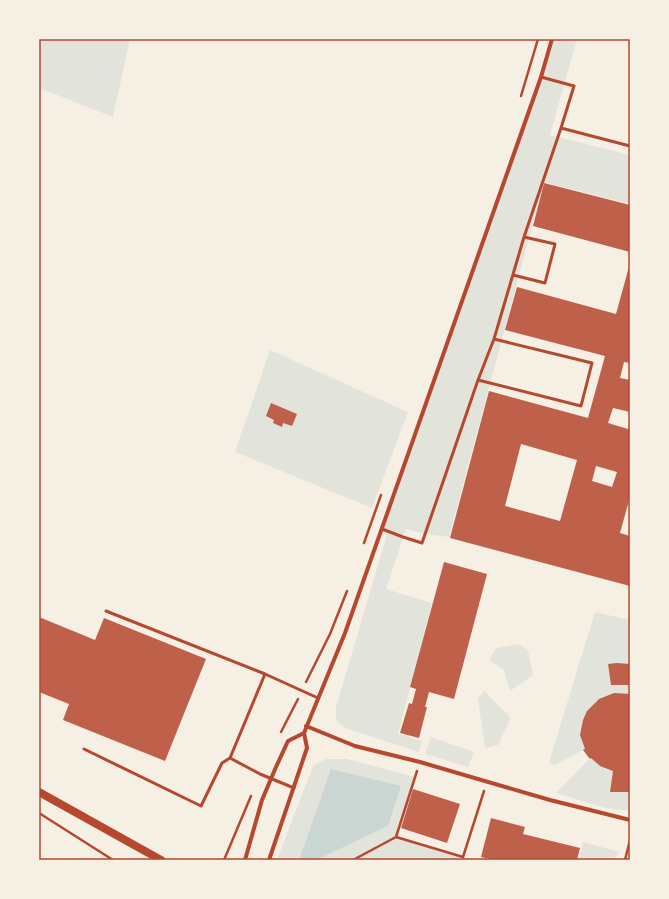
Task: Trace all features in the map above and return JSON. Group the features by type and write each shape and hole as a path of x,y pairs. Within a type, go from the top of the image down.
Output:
{"main road":[{"path":"39,792 161,860"}],"street":[{"path":"269,860 307,748 304,732 306,726 345,633 541,77 552,39"},
{"path":"306,726 355,746 420,762 550,800 630,820"},
{"path":"245,860 262,800 288,741 304,732"}],"lane":[{"path":"382,529 403,538 422,543 478,380 494,339 524,237 574,86 541,77"},
{"path":"561,128 630,146"},
{"path":"513,275 545,283 555,244 524,237"},
{"path":"478,380 581,406 592,363 494,339"},
{"path":"106,611 265,674 318,698"},
{"path":"84,749 201,806 222,763 230,758 265,674"},
{"path":"230,758 271,779 294,788"}],"path":[{"path":"521,98 538,39"},
{"path":"362,548 382,490"},
{"path":"281,732 330,634 347,590"},
{"path":"353,860 396,837 420,762"},
{"path":"396,837 463,857 487,781"},
{"path":"224,860 251,795"},
{"path":"39,813 114,860"},
{"path":"625,860 630,840"}],"shaded area":[{"path":"39,39 130,39 113,117 39,88"},
{"path":"552,39 577,39 550,135 630,155 630,204 544,182 449,537 426,534 406,529 386,589 432,603 398,734 422,741 419,752 345,728 336,720 336,707 388,531 382,529 541,77"},
{"path":"270,350 408,412 372,508 235,452"},
{"path":"595,612 630,620 630,811 606,808 556,793 589,759 583,750 554,765 549,762"},
{"path":"519,644 528,650 533,675 510,691 504,670 489,660 496,648"},
{"path":"484,691 511,718 498,745 485,748 478,699"},
{"path":"431,737 474,752 468,767 425,754"},
{"path":"326,759 347,759 415,777 397,837 474,860 277,860 313,766"},
{"path":"331,769 401,786 388,826 316,860 299,860"},
{"path":"583,842 619,852 615,860 579,860"}],"building":[{"path":"544,183 630,205 630,252 533,226"},
{"path":"630,263 630,363 624,362 620,378 630,380 630,412 613,408 608,423 628,429 630,422 630,497 620,533 630,536 630,586 450,538 489,391 588,418 605,356 505,330 517,287 616,314","holes":["521,444 577,460 560,521 505,506","596,466 617,472 612,487 592,481"]},
{"path":"271,403 297,414 292,426 283,423 282,427 273,423 274,420 266,416"},
{"path":"444,562 487,574 454,699 429,692 425,707 427,707 419,738 400,733 409,703 412,704 416,689 410,687"},
{"path":"39,617 95,640 104,618 206,659 165,761 63,720 69,704 39,692"},
{"path":"608,664 630,664 630,685 611,685"},
{"path":"614,693 630,694 629,792 610,792 613,771 600,766 591,758 590,759 583,750 585,749 580,735 583,720 587,711 599,699"},
{"path":"413,789 460,804 447,843 401,828"},
{"path":"491,818 525,827 523,834 580,848 577,860 494,860 481,857"}]}
